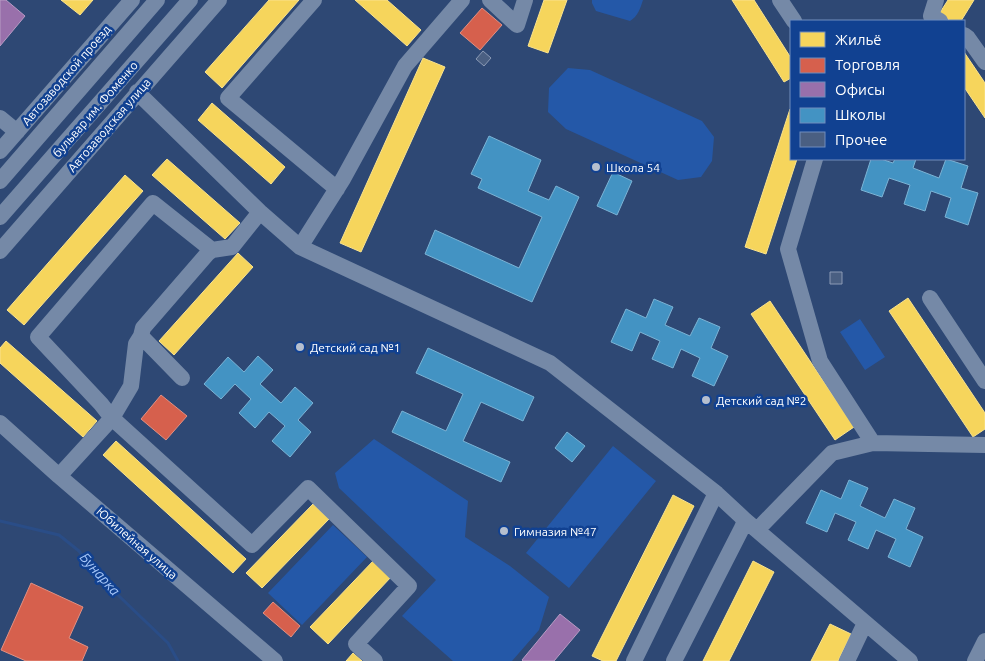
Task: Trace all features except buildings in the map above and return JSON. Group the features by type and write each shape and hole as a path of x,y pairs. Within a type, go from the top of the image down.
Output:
{"street":[{"name":"Автозаводской проезд","path":"0,151 132,0"},
{"name":"бульвар им. Фоменко","path":"0,181 157,0"},
{"name":"бульвар им. Фоменко","path":"0,217 190,0"},
{"name":"Автозаводская улица","path":"0,252 137,92 219,0"},
{"path":"314,0 228,98 337,189"},
{"path":"300,246 337,189 405,66 462,0"},
{"path":"490,0 517,25 526,0"},
{"path":"780,0 793,20"},
{"path":"936,0 931,16 938,20"},
{"path":"965,36 985,62"},
{"path":"137,92 260,212 300,246 550,363 716,493 904,659"},
{"path":"0,118 16,132"},
{"path":"815,160 788,249 820,361 873,443"},
{"path":"212,250 152,203 38,337 112,418 252,545 308,488 409,586 356,644 376,661"},
{"path":"59,476 112,418 130,386 136,344 143,328 212,250 232,247 260,212"},
{"path":"930,298 985,381"},
{"path":"141,336 182,378"},
{"name":"Юбилейная улица","path":"0,423 275,661"},
{"path":"674,661 742,528 751,525 832,453 873,443 985,445"},
{"path":"634,661 716,493"},
{"path":"847,661 865,623"},
{"path":"975,661 985,641"}],"shaded area":[{"path":"592,0 643,0 637,15 630,21 596,11"},
{"path":"568,68 590,70 702,121 714,137 712,161 701,177 678,180 566,129 548,112 549,88"},
{"path":"860,319 885,357 865,370 840,332"},
{"path":"374,439 468,501 465,537 510,566 549,597 539,630 512,661 453,661 402,616 436,580 339,488 335,473"},
{"path":"613,446 656,481 569,588 526,553"},
{"path":"333,525 367,557 302,625 268,593"}],"waterway":[{"name":"Бунарка","path":"0,521 59,535 79,551 97,575 168,643 178,661"}],"place":[{"name":"Школа 54","path":"596,167"},
{"name":"Детский сад №1","path":"300,347"},
{"name":"Детский сад №2","path":"706,400"},
{"name":"Гимназия №47","path":"504,531"}]}
